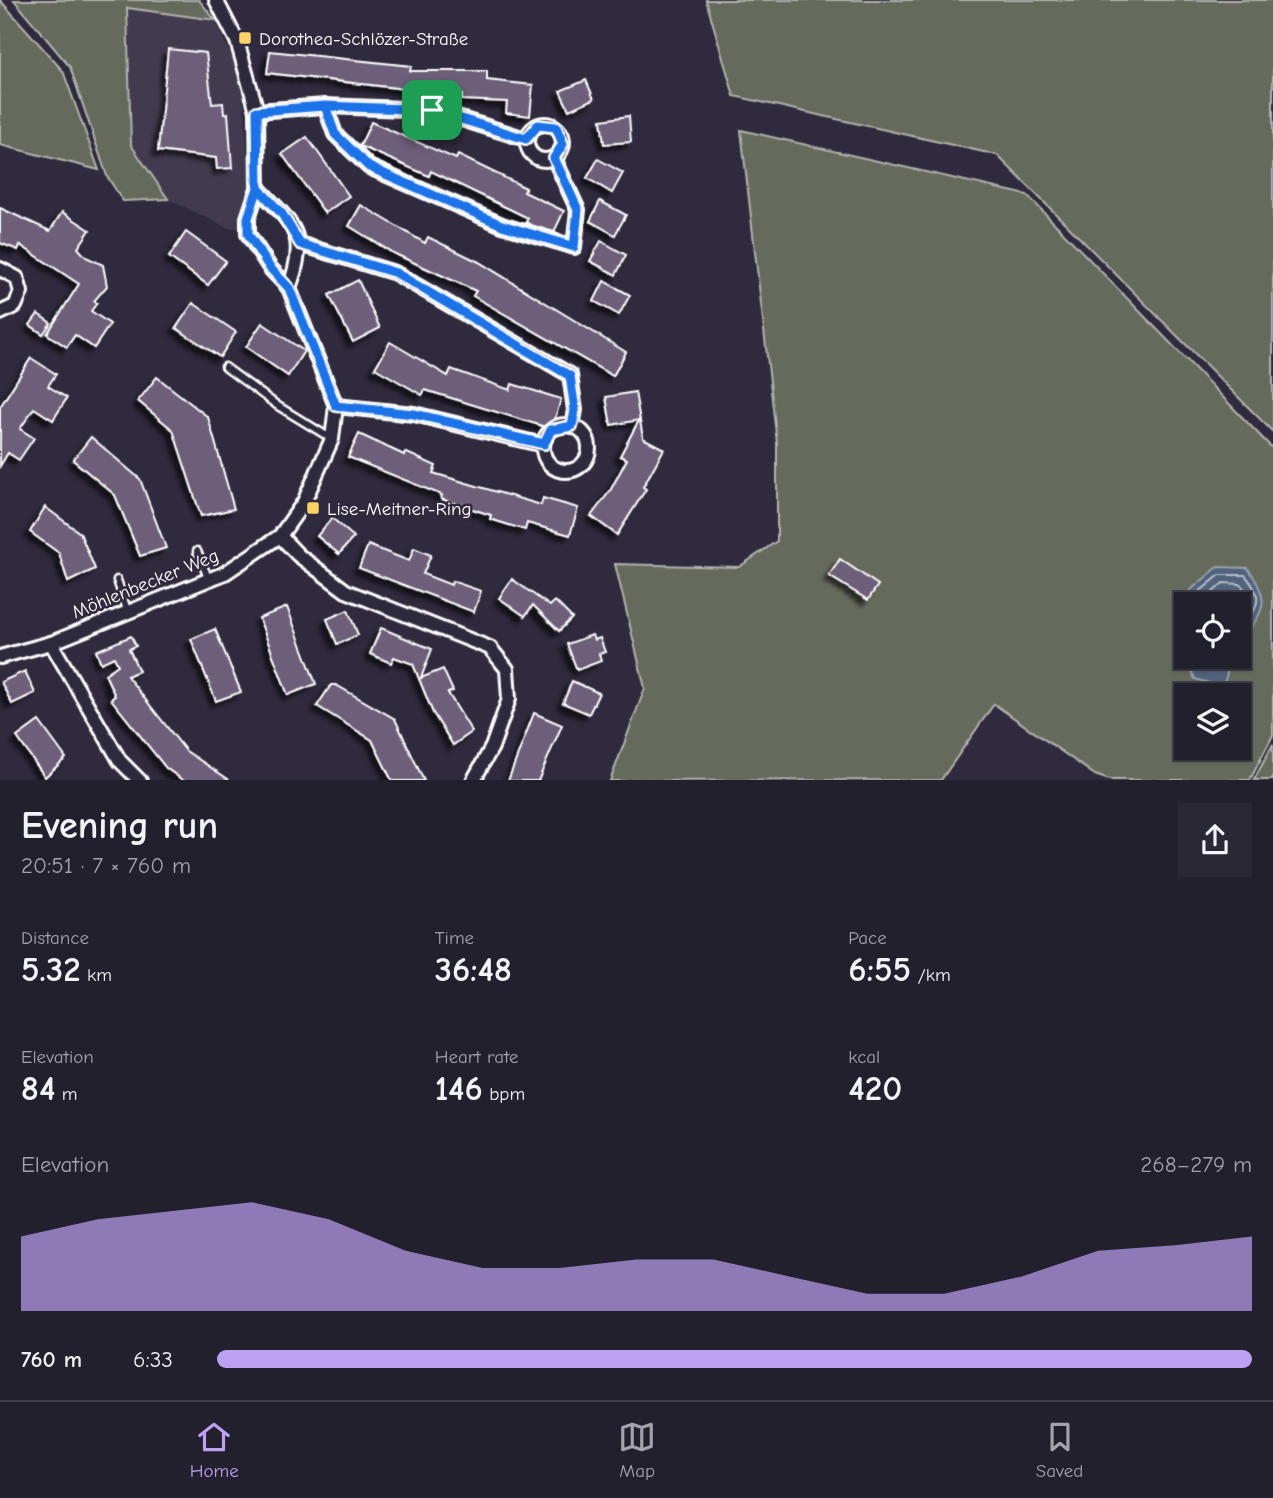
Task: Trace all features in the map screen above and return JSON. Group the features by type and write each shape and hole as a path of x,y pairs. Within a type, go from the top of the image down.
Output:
{"street":[{"name":"Möhlenbecker Weg","path":"0,657 51,643 127,610 225,573 280,536 304,502 332,439 336,406 289,288 270,268 248,234 248,218 258,188 257,111 237,41 216,0"},
{"path":"257,111 325,106 432,110 526,139"},
{"path":"325,106 335,134 369,167 502,225 574,247 578,210 554,158"},
{"path":"526,139 538,125 556,127 563,144 554,158"},
{"path":"526,139 528,150 537,158 554,158"},
{"path":"258,188 282,214 300,244 298,264 289,288"},
{"path":"300,244 396,273 570,376 575,410 572,426"},
{"path":"0,269 17,278 21,292 15,306 0,313"},
{"path":"336,406 414,414 544,444"},
{"path":"572,426 580,429 589,442 587,457 577,469 562,471 554,468 545,457 544,444 551,430 572,426"},
{"path":"280,536 298,555 346,591 490,648 507,669 509,699 492,747 474,780"},
{"path":"51,643 120,761 140,780"}],"lane":[{"path":"225,367 278,406 332,439"},
{"path":"197,551 209,580"},
{"path":"117,580 127,610"}],"shaded area":[{"path":"0,0 63,71 99,170 0,145"},
{"path":"14,0 199,0 215,20 127,8 131,145 168,199 123,201 107,176 70,67"},
{"path":"706,0 1273,0 1273,432 997,155 734,96"},
{"path":"127,7 215,20 242,80 249,176 245,228 227,228 168,199 131,145"},
{"path":"741,130 1027,195 1273,449 1273,735 1250,780 1109,780 1095,775 994,704 941,780 610,780 645,688 615,564 739,567 777,541 777,443"},
{"path":"1273,744 1273,780 1254,780"}],"water":[{"path":"1218,567 1248,568 1261,591 1262,607 1251,627 1251,592 1188,592"},
{"path":"1191,669 1228,669 1224,683 1195,679"}],"building":[{"path":"168,49 206,53 212,104 223,103 224,114 228,113 232,168 217,169 216,158 158,151"},
{"path":"270,51 411,66 410,71 487,71 487,80 533,85 530,116 506,113 507,102 462,100 462,95 422,93 267,73"},
{"path":"586,80 594,99 569,110 560,91"},
{"path":"629,116 631,142 604,144 601,120"},
{"path":"371,122 456,159 458,155 526,188 524,192 564,211 554,232 531,225 526,222 528,218 431,171 429,176 360,146"},
{"path":"307,137 349,196 325,213 282,154"},
{"path":"598,159 623,173 612,193 587,178"},
{"path":"600,201 626,215 615,235 590,221"},
{"path":"361,205 425,243 428,237 479,262 626,352 613,376 473,296 476,291 393,253 349,226"},
{"path":"0,208 50,231 62,212 90,230 78,248 86,257 103,265 107,286 94,301 97,303 91,311 110,324 94,348 75,335 67,347 47,334 79,284 20,245 18,250 0,243"},
{"path":"186,232 226,261 208,285 169,257"},
{"path":"601,241 626,255 616,275 590,261"},
{"path":"358,280 380,328 353,342 329,295"},
{"path":"604,281 630,295 619,315 594,301"},
{"path":"193,303 236,332 220,357 176,328"},
{"path":"38,314 51,323 43,334 30,325"},
{"path":"262,323 304,351 288,376 246,347"},
{"path":"390,342 448,376 451,369 510,390 512,384 561,399 552,429 425,390 422,395 375,368"},
{"path":"31,358 56,374 48,386 67,398 53,420 34,408 20,429 34,438 19,460 8,453 0,466 0,407"},
{"path":"157,377 208,417 234,509 201,516 173,430 138,401"},
{"path":"635,392 643,438 664,449 643,487 646,489 617,535 591,516 610,491 627,459 620,456 639,420 611,425 606,397"},
{"path":"359,434 404,455 405,452 436,466 433,473 541,505 543,498 578,508 570,535 527,523 525,530 490,519 491,515 441,499 442,495 348,457"},
{"path":"91,437 140,479 166,548 140,556 115,495 73,460"},
{"path":"45,507 80,533 95,569 68,582 59,553 30,532"},
{"path":"332,518 354,537 339,554 317,536"},
{"path":"368,545 409,561 414,548 431,555 423,574 451,585 452,581 481,591 474,612 359,568"},
{"path":"840,559 878,585 868,600 829,576"},
{"path":"512,579 550,606 555,601 572,618 559,631 533,605 525,616 499,598"},
{"path":"287,607 316,684 288,695 259,618"},
{"path":"348,610 358,635 337,644 327,619"},
{"path":"381,628 432,649 421,678 443,669 453,691 448,693 472,732 453,745 433,713 413,664 394,657 391,663 370,654"},
{"path":"215,629 241,692 216,701 191,639"},
{"path":"592,635 594,640 600,638 605,652 599,654 601,661 577,670 567,644"},
{"path":"131,636 136,646 129,649 139,671 127,676 186,751 230,780 183,780 166,768 111,699 115,696 105,674 118,665 114,657 101,663 96,651"},
{"path":"25,671 35,693 12,704 1,682"},
{"path":"572,681 599,693 589,714 563,703"},
{"path":"331,685 336,685 395,719 424,780 392,780 372,740 317,706"},
{"path":"534,713 562,725 538,780 508,780"},
{"path":"39,721 66,758 45,777 17,737"}],"place":[{"name":"Dorothea-Schlözer-Straße","path":"245,38"},
{"name":"Lise-Meitner-Ring","path":"313,508"}],"route":[{"path":"432,110 325,106 257,111 258,188 248,218 248,234 270,268 289,288 336,406 414,414 544,444 551,430 558,426 572,426 575,410 570,376 396,273 300,244 294,230 258,188 257,111 325,106 335,134 348,150 369,167 502,225 574,247 578,210 554,158 562,150 563,144 561,132 556,127 544,123 538,125 532,128 526,139 432,110"}]}
